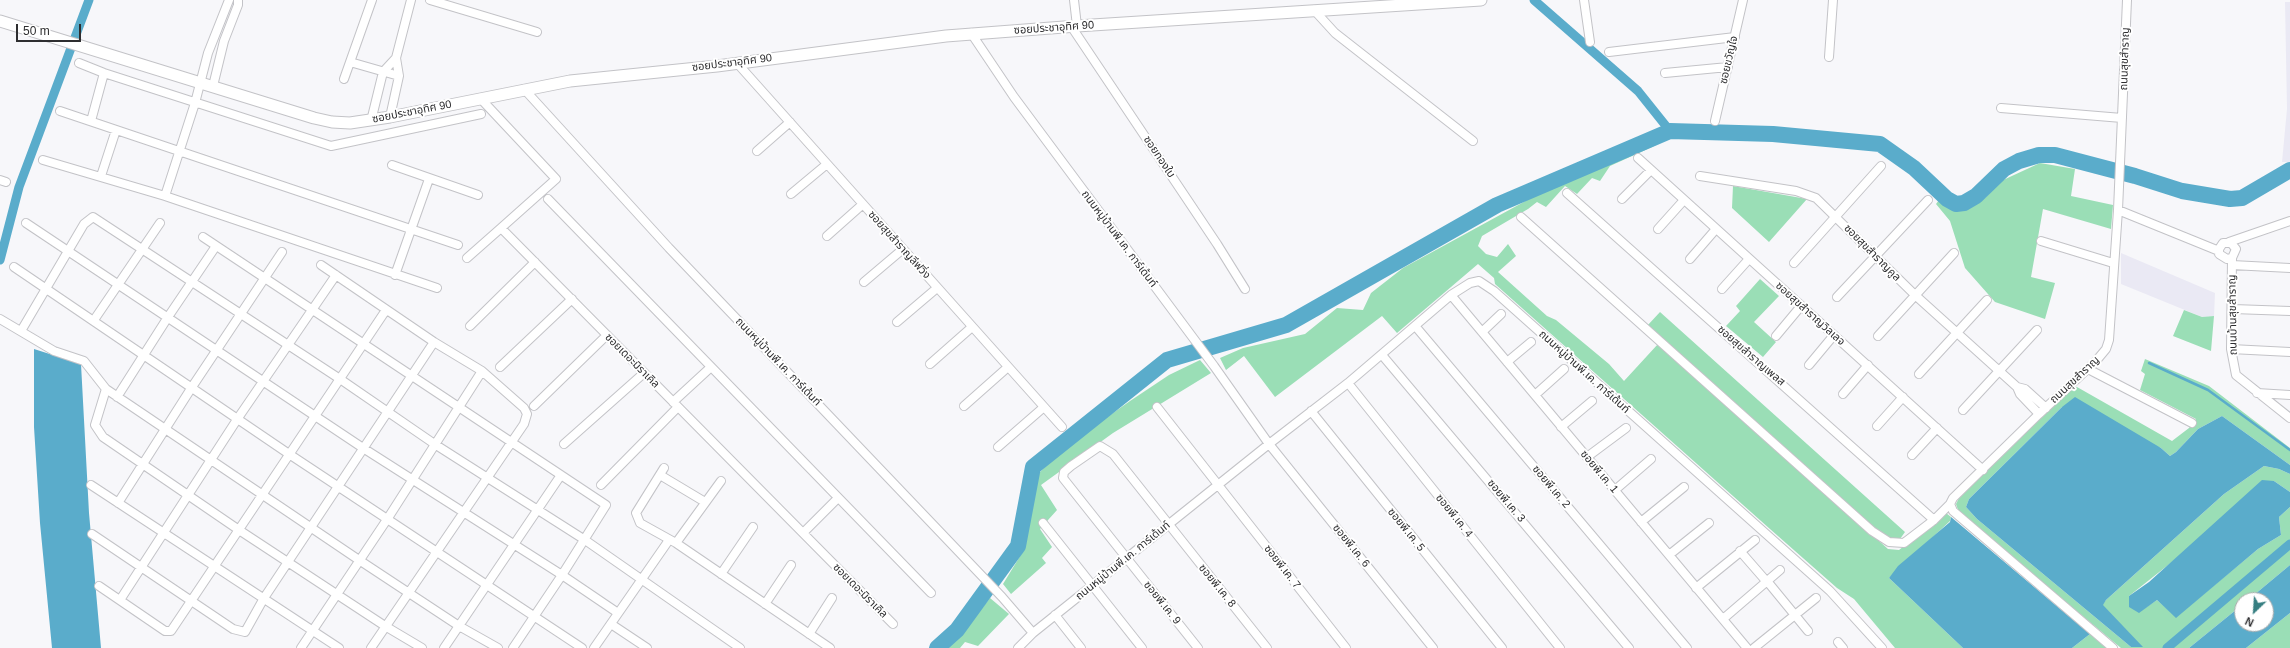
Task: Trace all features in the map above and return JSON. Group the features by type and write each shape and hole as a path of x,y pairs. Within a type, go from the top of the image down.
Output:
{"street":[{"path":"165,196 195,103 215,32 229,0"},
{"path":"213,86 226,36 238,5 238,0"},
{"path":"344,79 372,0"},
{"path":"390,117 399,76 396,58 411,0"},
{"path":"430,0 537,32"},
{"path":"1074,0 1074,26"},
{"name":"ซอยประชาอุทิศ 90","path":"0,21 332,122 371,121 570,80 737,63 971,33 1314,10 1354,4 1481,0"},
{"path":"1584,0 1590,42"},
{"name":"ซอยขวัญใจ","path":"1716,121 1743,0"},
{"path":"1829,58 1833,0"},
{"name":"ถนนสุขสำราญ","path":"1521,217 1872,531 1889,542 1896,544 1908,540 1934,520 1950,504 1953,498 2039,414 2088,369 2101,355 2109,340 2113,262 2118,210 2127,0"},
{"path":"1314,10 1335,33 1474,141"},
{"name":"ซอยทองใบ","path":"1074,26 1078,39 1204,224 1245,289"},
{"path":"215,32 226,36"},
{"name":"ถนนหมู่บ้านพี.เค. การ์เด้นท์","path":"971,33 1014,97 1214,366 1269,444"},
{"path":"1609,52 1734,37"},
{"path":"371,121 383,72 396,58"},
{"path":"350,62 399,76"},
{"path":"79,63 104,73 195,103 331,146 481,114"},
{"name":"ซอยสุขสำราญลีฟวิ่ง","path":"737,63 1062,427"},
{"path":"1665,74 1728,67"},
{"path":"90,121 104,73"},
{"name":"ถนนหมู่บ้านพี.เค. การ์เด้นท์","path":"524,89 669,248 1002,597 1033,633"},
{"path":"467,258 556,179 480,98"},
{"path":"2001,108 2122,118"},
{"path":"60,111 458,245"},
{"path":"757,151 790,122"},
{"path":"101,176 116,130"},
{"name":"ซอยสุขสำราญวิลเลจ","path":"1638,158 1983,470"},
{"path":"43,160 165,196 437,288"},
{"path":"791,194 827,164"},
{"path":"392,166 478,195"},
{"path":"1794,263 1880,166"},
{"path":"1622,199 1651,170"},
{"name":"ซอยสุขสำราญคูล","path":"1700,176 1809,194 1836,217 1915,295 2017,387 2020,394 2039,414"},
{"path":"395,275 410,229 429,179"},
{"name":"ซอยสุขสำราญเพลส","path":"1567,193 1934,520"},
{"path":"548,199 931,593"},
{"path":"1658,229 1684,200"},
{"path":"1837,297 1928,200"},
{"path":"827,236 863,204"},
{"name":"ถนนบ้านสุขสำราญ","path":"2118,210 2219,251 2224,258 2232,261"},
{"path":"21,331 84,224 93,217 143,248 486,478 585,540 740,648"},
{"path":"2219,251 2221,245 2290,221"},
{"path":"26,223 363,448 562,575 618,613"},
{"path":"94,320 160,223"},
{"name":"ซอยเดอะมิราเคิล","path":"501,228 893,624"},
{"path":"1690,259 1716,228"},
{"path":"203,237 606,505 585,540 513,648"},
{"path":"2041,241 2113,262"},
{"name":"ถนนบ้านสุขสำราญ","path":"2229,242 2236,249 2232,261 2233,309 2231,349 2236,375 2290,418"},
{"path":"117,397 168,317 216,246"},
{"path":"864,282 903,249"},
{"path":"118,503 216,350 282,252"},
{"path":"1878,336 1954,253"},
{"path":"1722,289 1749,259"},
{"path":"2232,261 2290,268"},
{"path":"470,326 535,262"},
{"path":"321,264 336,276 434,342 482,371 524,408 527,414 524,424 371,648"},
{"path":"14,267 289,454 388,518 582,648"},
{"path":"120,600 163,532 189,496 238,418 336,276"},
{"name":"ถนนหมู่บ้านพี.เค. การ์เด้นท์","path":"1018,648 1033,633 1092,585 1348,383 1416,327 1451,295 1470,283 1479,281 1490,288 1830,591 1882,648"},
{"path":"897,322 937,288"},
{"name":"ซอยพี.เค. 1","path":"1451,295 1747,648"},
{"path":"500,367 572,300"},
{"path":"1918,374 1987,300"},
{"path":"1776,336 1801,306"},
{"path":"2233,309 2290,311"},
{"path":"99,586 169,632 193,601 214,566 386,310"},
{"path":"1482,332 1500,314"},
{"path":"0,318 54,351 84,361 106,389 117,397 408,593 459,626 498,648"},
{"path":"930,364 972,327"},
{"name":"ซอยพี.เค. 2","path":"1416,327 1687,648"},
{"path":"1963,410 2037,330"},
{"path":"534,406 607,335"},
{"path":"1808,365 1834,335"},
{"path":"92,534 233,629 245,632 264,598 434,342"},
{"path":"1507,362 1531,342"},
{"path":"2231,349 2290,352"},
{"name":"ซอยพี.เค. 3","path":"1382,355 1629,648"},
{"path":"1843,394 1868,366"},
{"path":"601,485 711,367"},
{"path":"964,406 1008,367"},
{"path":"1535,395 1564,369"},
{"path":"2088,369 2192,423"},
{"path":"300,648 436,445 482,371"},
{"path":"564,444 644,373"},
{"name":"ซอยพี.เค. 4","path":"1348,383 1560,648"},
{"name":"ซอยสุขสำราญคูล","path":"2017,387 2025,389 2046,408"},
{"path":"106,389 95,425 98,432 239,530 336,594 422,648"},
{"path":"2257,393 2290,394"},
{"path":"1877,426 1903,397"},
{"path":"1561,427 1592,401"},
{"path":"998,447 1044,407"},
{"name":"ซอยพี.เค. 7","path":"1158,407 1217,485 1346,648"},
{"name":"ซอยพี.เค. 5","path":"1311,412 1502,648"},
{"path":"1587,457 1626,428"},
{"path":"1912,455 1937,428"},
{"name":"ซอยพี.เค. 6","path":"1269,444 1433,648"},
{"name":"ซอยพี.เค. 8","path":"1126,558 1063,478 1064,472 1100,446 1113,454 1267,648"},
{"path":"1615,490 1651,459"},
{"path":"705,502 662,472 636,513 636,517 647,528 672,542 721,574 830,648"},
{"path":"444,648 561,475"},
{"path":"594,648 641,579 721,481"},
{"path":"91,485 339,648"},
{"path":"1641,522 1684,487"},
{"path":"803,534 838,498"},
{"path":"1950,504 1953,511 2113,648"},
{"path":"1043,523 1142,648"},
{"path":"1669,555 1709,523"},
{"path":"721,574 753,527"},
{"path":"1696,588 1754,540"},
{"path":"1740,551 1808,631"},
{"name":"ซอยพี.เค. 9","path":"1126,558 1198,648"},
{"path":"765,604 791,565"},
{"path":"1723,620 1780,570"},
{"path":"809,634 832,598"},
{"path":"1754,648 1816,598"},
{"path":"1055,615 1081,648"},
{"path":"610,624 647,648"}],"shaded area":[{"path":"2285,2 2290,2 2290,162 2282,162 2287,109"},
{"path":"2121,253 2215,293 2214,316 2202,317 2121,284"}],"green space":[{"path":"1661,143 1610,166 1600,181 1592,178 1577,194 1565,186 1546,207 1537,202 1528,209 1482,236 1478,246 1486,254 1497,257 1508,244 1516,256 1498,272 1547,316 1556,320 1609,364 1624,381 1658,344 1888,549 1899,550 1946,513 1951,517 1950,521 1889,578 1963,648 1895,648 1854,599 1837,588 1495,284 1494,278 1478,264 1397,333 1382,316 1275,397 1244,356 1226,370 1220,358 1243,348 1305,334 1337,308 1363,310 1371,293 1403,268 1553,186"},
{"path":"2040,163 2075,169 2071,196 2113,205 2111,229 2043,209 2031,277 2055,283 2045,319 1995,302 1965,268 1950,221 1936,204 1939,200 1960,210 1969,208 1986,197 2001,181"},
{"path":"1733,186 1807,199 1769,242 1732,208"},
{"path":"1760,279 1779,296 1754,322 1776,342 1763,357 1726,326 1740,311 1736,306"},
{"path":"2184,310 2202,317 2214,316 2211,351 2173,336"},
{"path":"1660,312 1905,532 1900,539 1894,540 1876,530 1647,326"},
{"path":"2145,359 2209,386 2290,448 2290,465 2222,416 2198,429 2176,452 2170,456 2161,448 2062,407 1969,499 1966,507 1977,519 2131,647 2142,647 2102,605 2106,600 2224,494 2264,466 2279,469 2290,474 2290,492 2274,481 2129,596 2139,612 2157,600 2176,617 2258,549 2281,535 2279,517 2290,507 2290,565 2258,592 2234,592 2234,611 2189,648 2121,648 1959,513 1956,504 1959,498 1991,465 2073,387 2077,387 2172,441 2189,428 2196,419 2140,390 2145,374 2141,371"},
{"path":"1200,360 1211,373 1113,433 1041,485 1057,510 1040,529 1052,547 1042,558 1046,563 1011,594 1003,584 1022,553 1027,538 1033,489 1040,472 1062,449 1130,401 1169,375"},
{"path":"990,598 1009,614 978,646 965,642 960,648 943,648 963,632"},
{"path":"2290,613 2290,648 2246,648 2266,632 2274,632 2274,626"},
{"path":"2090,634 2106,648 2072,648"}],"water":[{"path":"34,349 81,364 89,513 101,648 52,648 40,523 34,427"},
{"path":"2075,397 2161,448 2170,456 2176,452 2198,429 2222,416 2290,465 2290,474 2279,469 2264,466 2224,494 2106,600 2103,605 2143,647 2131,647 1977,519 1966,507 1969,499 2062,407"},
{"path":"2262,480 2274,481 2290,492 2290,507 2279,517 2281,535 2258,549 2176,618 2157,600 2139,613 2129,607 2129,596 2149,582"},
{"path":"1951,517 2090,634 2072,648 1963,648 1889,578 1898,566 1950,522"},
{"path":"2290,565 2290,613 2274,626 2274,592 2258,592"},
{"path":"2234,611 2234,632 2266,632 2246,648 2189,648"}],"waterway":[{"path":"0,260 19,187 89,0"},
{"path":"1534,0 1638,91 1670,131"},
{"path":"937,648 957,630 1018,546 1033,467 1167,360 1286,325 1497,205 1670,131 1773,134 1880,144 1914,168 1947,199 1956,204 1964,203 1976,196 2004,169 2019,161 2039,155 2055,155 2135,176 2182,191 2230,199 2242,198 2290,170"},
{"path":"2149,363 2208,390 2290,450"},
{"path":"2167,648 2290,544"}]}
